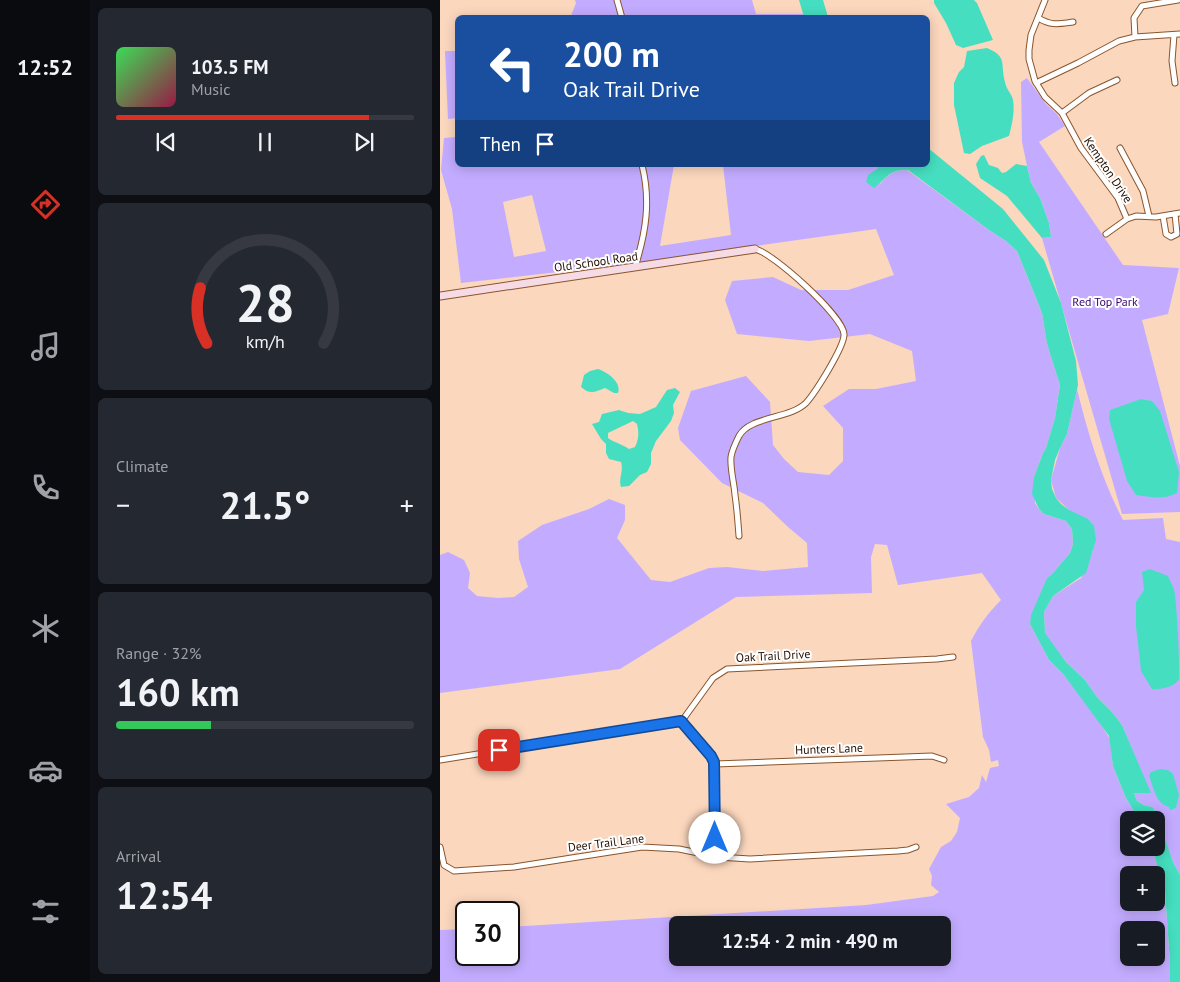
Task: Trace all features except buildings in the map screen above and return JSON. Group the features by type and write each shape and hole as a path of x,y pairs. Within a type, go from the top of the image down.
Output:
{"street":[{"path":"617,0 621,15"},
{"name":"Kempton Drive","path":"1046,0 1031,35 1028,50 1030,65 1036,83 1045,97 1062,113 1081,148 1118,198 1127,219"},
{"path":"1135,37 1134,18 1142,6 1178,0"},
{"path":"1038,18 1048,24 1055,25 1073,22"},
{"path":"1174,34 1172,61 1175,83"},
{"path":"1036,83 1114,43 1135,37 1180,34"},
{"path":"1062,113 1089,93 1117,80"},
{"path":"1120,148 1143,190 1149,216"},
{"path":"635,267 647,215 646,186 642,167"},
{"path":"1106,234 1127,219 1177,213 1177,234 1170,237 1166,234 1163,216"},
{"path":"739,536 731,456 740,434 746,427 790,412 804,404 816,389 844,339 844,334 834,315 817,296 776,261 760,250 755,249"},
{"name":"Old School Road","path":"440,296 755,249"},
{"name":"Oak Trail Drive","path":"681,721 713,678 727,669 937,660 954,657"},
{"path":"440,760 681,721 711,756 715,764 715,856"},
{"name":"Hunters Lane","path":"715,764 932,756 944,760"},
{"name":"Deer Trail Lane","path":"440,847 444,865 454,871 514,867 642,848 678,849 715,856 764,859 898,851 916,847"}],"green space":[{"path":"575,0 752,0 756,14 803,15 571,15 576,3"},
{"path":"445,51 455,51 455,118 448,119"},
{"name":"Red Top Park","path":"1027,78 1065,126 1039,142 1123,265 1179,268 1168,314 1142,320 1180,466 1180,512 1122,514 1042,238 1051,237 1049,223 1040,198 1031,183 1022,142 1021,82"},
{"path":"455,137 455,167 674,167 660,246 731,235 723,167 878,167 877,169 880,184 892,173 907,170 1006,241 1017,251 1042,313 1047,344 1060,385 1055,418 1046,448 1034,477 1035,503 1044,514 1066,521 1072,529 1073,544 1070,553 1047,578 1030,624 1049,660 1064,675 1093,712 1110,739 1113,766 1125,796 1134,811 1120,811 1120,856 1154,856 1157,866 1120,866 1120,911 1165,911 1165,891 1170,982 440,982 440,930 455,929 455,966 520,966 520,926 669,917 669,966 951,966 951,916 688,916 866,905 933,896 939,892 931,885 932,876 929,869 941,847 951,841 957,832 960,818 946,804 969,797 979,788 982,775 986,782 990,768 999,766 998,760 991,762 989,750 983,737 971,641 984,619 1001,600 982,573 898,585 887,545 875,544 871,557 872,593 736,597 620,669 440,693 440,555 448,552 464,560 470,573 468,588 477,596 514,597 528,587 519,559 518,541 542,525 589,509 609,499 625,505 625,520 617,538 651,580 670,582 709,568 727,567 763,571 808,567 807,543 763,503 722,483 680,440 678,428 691,391 746,376 770,402 773,445 784,459 798,472 829,475 843,461 843,428 823,406 849,389 876,389 916,381 912,351 870,334 809,341 737,334 725,300 732,281 773,277 801,290 848,290 894,275 876,229 619,265 461,283 452,209 441,170 444,138","holes":["532,195 546,251 514,257 503,202"]},
{"path":"1077,389 1096,456 1108,489 1123,520 1163,518 1166,539 1180,542 1180,875 1165,840 1165,811 1154,811 1152,807 1137,801 1134,793 1150,793 1122,725 1097,697 1085,680 1066,662 1045,634 1044,612 1053,596 1081,578 1093,551 1069,510 1056,498 1051,480 1060,448 1067,434"}],"water":[{"path":"799,0 823,0 827,15 803,15"},
{"path":"934,0 974,0 993,40 963,48 956,45"},
{"path":"987,48 998,54 1002,61 1006,85 1014,104 1011,127 1009,136 982,146 970,154 964,153 954,105 954,83 959,72 964,67 967,51"},
{"path":"930,150 1003,209 1044,260 1061,303 1076,361 1078,385 1067,434 1055,460 1051,480 1052,489 1061,504 1088,519 1094,526 1096,540 1086,573 1053,596 1044,612 1045,633 1066,662 1085,680 1097,697 1122,725 1151,793 1134,793 1137,801 1152,807 1155,811 1134,811 1125,796 1113,766 1109,736 1064,675 1049,660 1030,624 1031,615 1047,578 1070,553 1073,544 1072,529 1066,521 1044,514 1039,509 1032,494 1034,477 1046,448 1055,418 1060,385 1047,344 1042,313 1017,251 908,170 892,173 874,188 866,182 868,175 878,167 930,167"},
{"path":"984,155 989,165 998,168 1002,173 1016,164 1027,166 1031,183 1040,198 1049,223 1051,237 1042,238 1007,196 980,178 976,164 981,156"},
{"path":"598,369 616,381 619,389 618,393 605,388 590,392 581,387 584,375"},
{"path":"675,388 680,392 673,405 674,413 671,421 656,441 651,453 651,464 647,472 640,475 629,486 621,487 621,462 609,459 606,453 606,444 592,424 599,422 602,414 619,410 640,414 656,407 667,390","holes":["633,421 637,424 638,436 635,447 629,449 608,438 608,433"]},
{"path":"1141,399 1152,401 1160,411 1179,472 1177,493 1167,497 1136,495 1127,481 1109,419 1110,410"},
{"path":"1150,569 1168,576 1174,590 1177,621 1179,679 1171,686 1159,689 1152,689 1141,671 1136,626 1136,602 1144,590 1142,572"},
{"path":"1160,769 1168,770 1173,774 1179,795 1176,808 1170,810 1169,807 1158,799 1149,776 1151,772"},
{"path":"1165,838 1173,862 1180,875 1180,982 1170,982 1165,866 1157,866 1154,856 1165,856"}],"route":[{"path":"499,750 681,721 714,762 716,769 715,838"}]}
